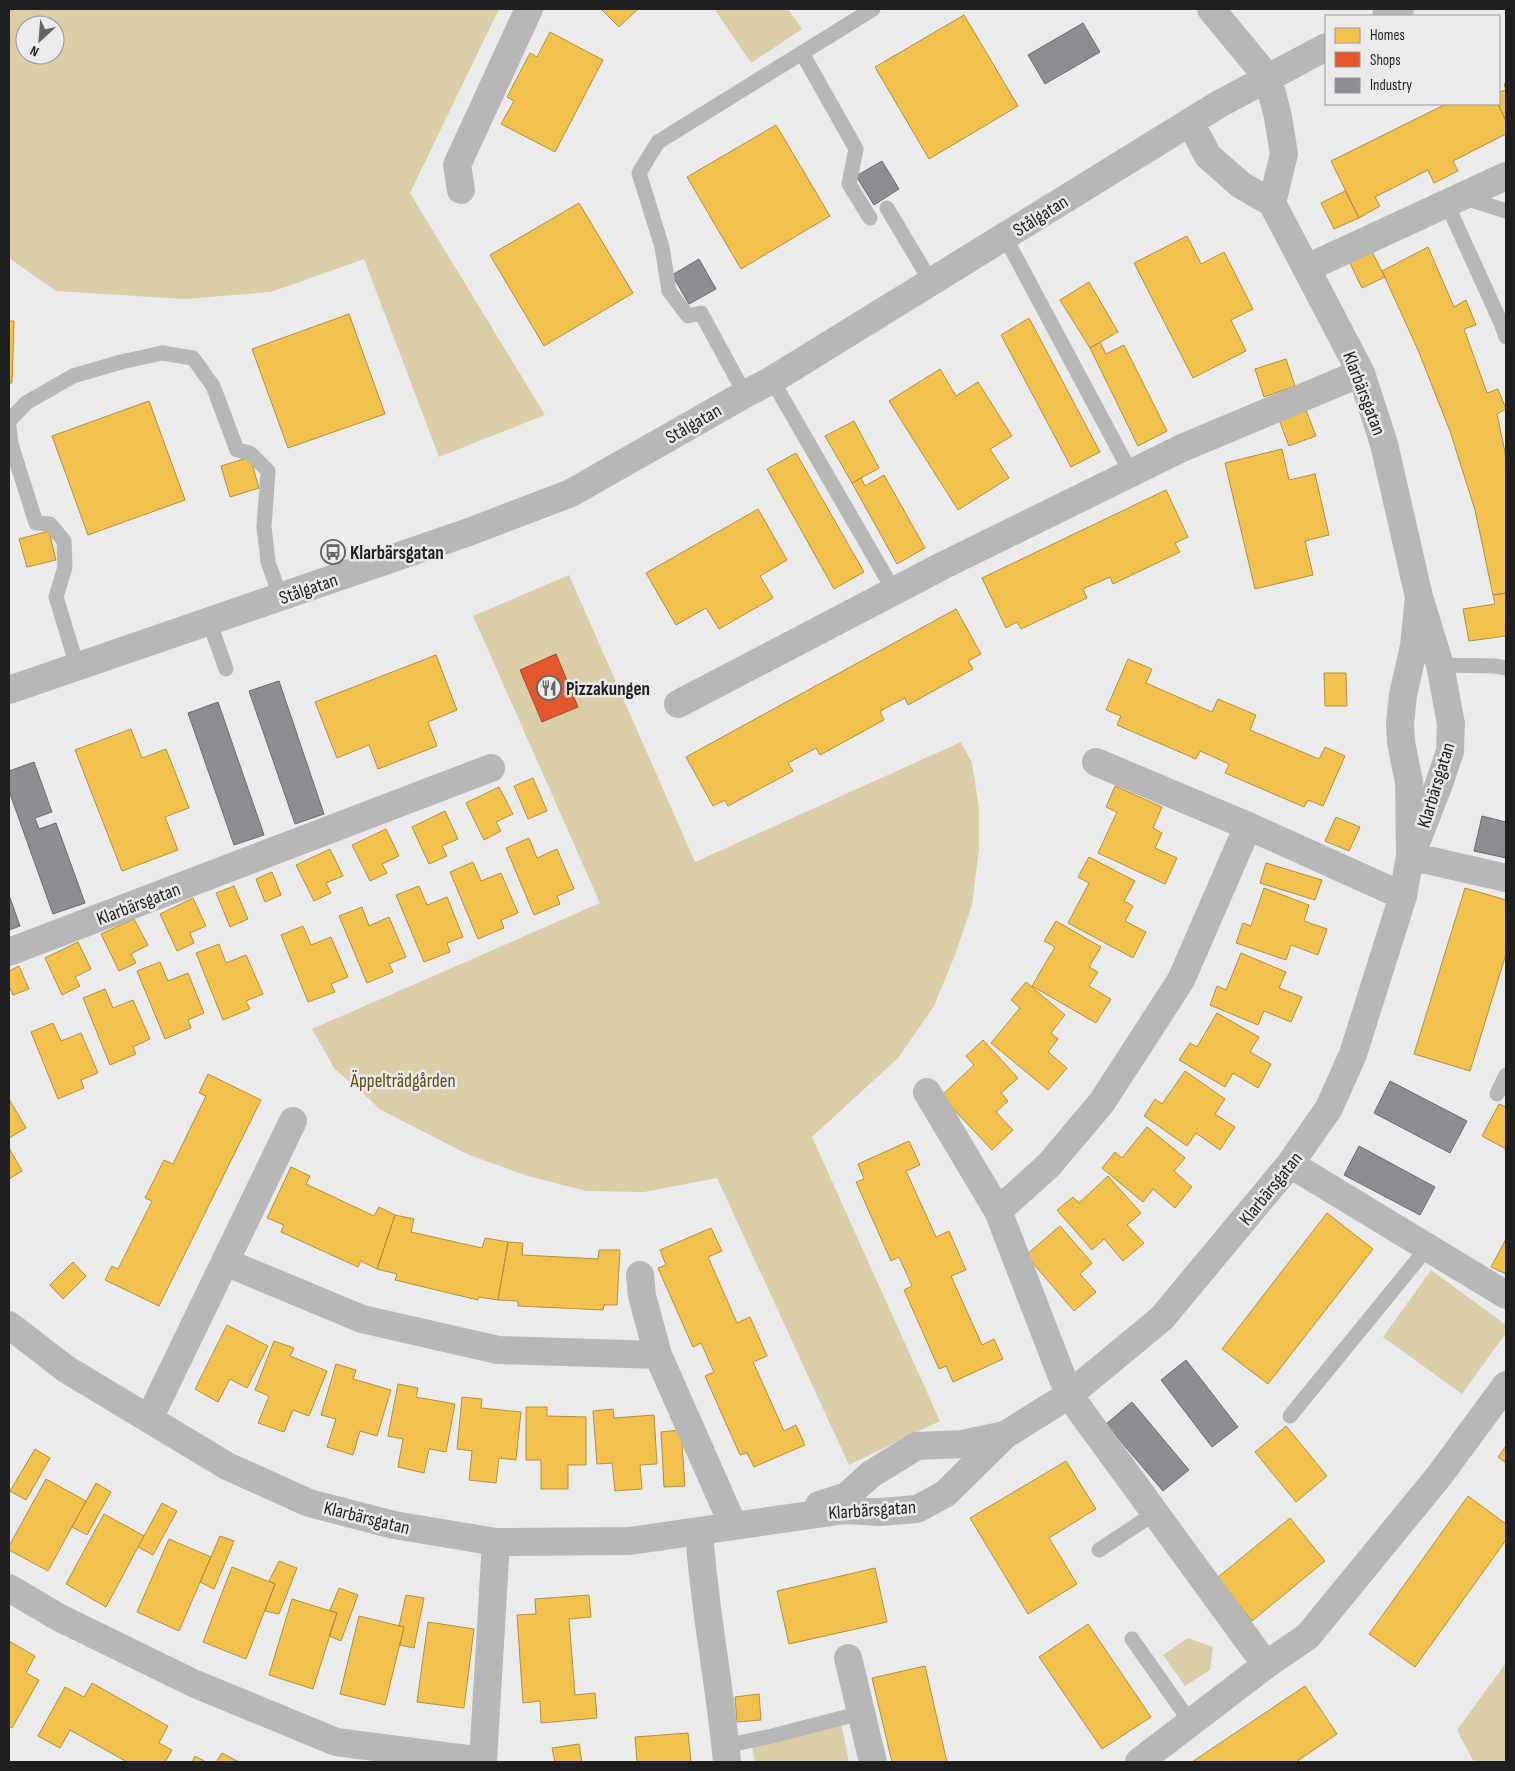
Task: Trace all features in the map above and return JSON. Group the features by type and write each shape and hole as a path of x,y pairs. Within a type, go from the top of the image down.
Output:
{"street":[{"path":"462,190 457,165 529,9"},
{"path":"1190,122 1208,156 1241,185 1272,203 1284,154 1278,117 1268,78 1211,9"},
{"path":"1388,15 1400,9"},
{"name":"Stålgatan","path":"9,690 281,598 504,519 571,493 772,380 1190,122 1325,49"},
{"path":"1307,268 1506,176"},
{"name":"Klarbärsgatan","path":"1272,203 1361,373 1384,444 1419,597 1440,664 1451,724 1450,750 1439,784 1410,856"},
{"path":"678,704 894,590 1130,473 1182,448 1361,373"},
{"name":"Klarbärsgatan","path":"9,1325 66,1369 227,1466 309,1503 394,1525 496,1542 630,1540 845,1510 880,1512 917,1509 945,1494 1005,1435 1069,1395 1162,1318 1290,1164 1329,1108 1353,1054 1403,896 1410,856 1409,782 1401,742 1400,724 1403,695 1414,646 1419,597"},
{"path":"1096,762 1248,826 1403,896"},
{"name":"Klarbärsgatan","path":"9,952 491,768"},
{"path":"998,1211 1049,1165 1102,1102 1181,980 1248,826"},
{"path":"1410,856 1506,878"},
{"path":"927,1092 998,1211 1069,1395 1266,1665"},
{"path":"149,1419 293,1121"},
{"path":"1290,1164 1506,1295"},
{"path":"225,1262 362,1319 498,1350 658,1355"},
{"path":"640,1275 642,1296 658,1355 733,1525"},
{"path":"1140,1762 1266,1665 1308,1636 1439,1476 1506,1385"},
{"name":"Klarbärsgatan","path":"772,1520 847,1496 871,1474 917,1446 962,1444 1005,1435"},
{"path":"699,1530 701,1564 726,1754"},
{"path":"9,1588 58,1617 193,1682 336,1742 483,1761 496,1542"},
{"path":"848,1658 873,1762"}],"lane":[{"path":"745,394 701,313 688,316 669,292 662,247 639,173 658,142 872,9"},
{"path":"802,52 856,149 849,184 870,218"},
{"path":"1454,200 1506,211"},
{"path":"1454,200 1506,337"},
{"path":"887,208 932,282"},
{"path":"1004,237 1130,473"},
{"path":"9,421 26,403 73,376 162,352 193,358 212,386 237,450 250,453 268,471 264,527 268,562 281,598"},
{"path":"772,380 894,590"},
{"path":"9,426 11,444 36,522 50,524 64,541 65,567 56,598 77,666"},
{"path":"209,621 226,669"},
{"path":"1440,664 1506,668"},
{"path":"1497,1094 1506,1075"},
{"path":"1290,1416 1428,1247"},
{"path":"1099,1550 1156,1513"},
{"path":"1132,1639 1191,1723"},
{"path":"726,1754 772,1736 861,1712"}],"green space":[{"path":"9,9 499,9 410,193 545,415 439,457 364,259 271,292 184,299 56,291 9,258"},
{"path":"788,9 802,29 751,63 715,10"},
{"name":"Äppelträdgården","path":"569,575 695,862 961,742 972,763 979,808 979,848 972,905 955,955 934,1006 898,1058 812,1137 940,1421 849,1465 717,1178 644,1192 586,1191 528,1176 469,1155 381,1110 334,1068 312,1029 600,903 473,616"},
{"path":"1431,1270 1506,1325 1506,1333 1462,1394 1383,1337"},
{"path":"1188,1638 1213,1647 1210,1670 1185,1686 1163,1655"},
{"path":"1506,1663 1506,1762 1474,1762 1457,1730"},
{"path":"840,1718 849,1762 755,1762 751,1741"}],"building: Homes":[{"path":"601,9 638,9 619,27"},
{"path":"964,15 1018,106 929,159 875,67"},
{"path":"550,32 603,60 555,152 501,124 514,101 507,97 530,53 537,57"},
{"path":"1506,90 1506,121 1498,105 1500,105 1500,92"},
{"path":"1444,105 1498,105 1506,121 1506,134 1453,161 1458,171 1434,183 1428,170 1375,197 1380,206 1359,218 1331,161"},
{"path":"776,125 830,216 741,269 687,177"},
{"path":"1345,191 1359,218 1334,229 1321,203"},
{"path":"579,203 633,293 544,346 490,255"},
{"path":"1187,236 1201,264 1224,252 1253,309 1231,320 1246,351 1193,378 1134,263"},
{"path":"1428,247 1454,307 1466,300 1476,325 1464,329 1487,393 1498,389 1506,409 1497,414 1506,457 1506,593 1493,595 1475,510 1450,431 1418,350 1382,271"},
{"path":"1370,248 1385,277 1362,288 1348,259"},
{"path":"1089,282 1118,332 1090,348 1060,300"},
{"path":"349,314 385,414 288,448 252,349"},
{"path":"1029,318 1100,452 1071,467 1001,335"},
{"path":"9,321 14,321 12,383 9,383"},
{"path":"1100,342 1106,354 1124,345 1167,431 1138,446 1090,348"},
{"path":"1286,359 1295,386 1264,397 1255,369"},
{"path":"940,369 956,396 978,382 1012,436 990,449 1009,478 958,510 889,401"},
{"path":"149,401 185,500 88,535 52,436"},
{"path":"1306,410 1316,436 1289,446 1279,420"},
{"path":"854,421 879,468 852,483 825,436"},
{"path":"1282,449 1289,480 1315,474 1329,535 1305,541 1313,575 1255,589 1225,463"},
{"path":"796,453 864,572 834,589 767,469"},
{"path":"250,457 259,488 230,497 221,466"},
{"path":"884,475 925,548 897,564 852,483 861,478 865,486"},
{"path":"1166,490 1188,537 1175,543 1180,552 1113,584 1110,577 1083,589 1087,598 1021,629 1017,622 1006,628 982,578"},
{"path":"758,509 787,560 760,576 773,598 719,629 706,608 676,625 646,573"},
{"path":"49,531 56,560 27,567 19,539"},
{"path":"1506,593 1506,636 1469,641 1463,609 1495,604 1493,595"},
{"path":"956,609 981,654 968,661 973,669 908,705 905,698 880,711 884,720 820,755 816,748 788,763 793,771 728,806 725,800 713,806 686,757"},
{"path":"436,655 457,710 428,722 437,746 378,769 369,745 337,758 315,702"},
{"path":"1128,659 1152,669 1146,683 1212,712 1218,699 1256,715 1250,730 1319,759 1325,747 1345,756 1323,806 1308,800 1304,807 1225,773 1229,764 1200,751 1196,759 1117,725 1121,716 1106,710"},
{"path":"1324,673 1346,673 1347,706 1325,706"},
{"path":"131,729 142,758 166,749 189,808 165,817 178,850 122,871 75,750"},
{"path":"533,778 547,811 528,819 514,786"},
{"path":"1115,786 1162,807 1153,828 1162,833 1155,848 1177,858 1165,884 1098,853 1117,812 1106,807"},
{"path":"499,787 513,814 496,822 501,831 484,840 466,803"},
{"path":"445,811 458,839 442,846 447,856 429,864 412,827"},
{"path":"1336,817 1360,827 1349,851 1325,841"},
{"path":"386,829 399,856 382,864 387,873 370,881 352,845"},
{"path":"529,838 537,858 557,849 574,889 557,896 560,904 534,915 506,848"},
{"path":"330,849 343,876 326,883 331,893 314,901 296,865"},
{"path":"1089,857 1135,881 1124,901 1133,906 1125,921 1146,932 1133,958 1068,923 1089,883 1078,877"},
{"path":"473,862 481,881 501,873 518,913 501,920 504,928 478,939 450,872"},
{"path":"1266,863 1322,880 1315,900 1260,883"},
{"path":"272,872 281,895 265,902 256,879"},
{"path":"234,886 248,919 230,927 216,893"},
{"path":"419,886 427,905 447,897 463,937 447,943 450,952 424,962 396,895"},
{"path":"1264,888 1309,905 1304,921 1327,929 1318,955 1291,945 1286,960 1236,943 1243,923 1251,926"},
{"path":"1465,888 1506,900 1506,954 1470,1071 1414,1054"},
{"path":"193,898 206,926 190,933 194,943 177,951 160,914"},
{"path":"362,907 369,926 389,917 406,957 389,964 393,972 367,983 339,916"},
{"path":"134,919 148,945 131,954 136,963 119,971 101,934"},
{"path":"1056,921 1101,947 1089,967 1098,972 1089,986 1111,999 1096,1023 1032,986 1055,947 1044,941"},
{"path":"303,926 311,945 331,937 348,977 331,984 335,992 308,1002 281,935"},
{"path":"78,942 91,969 75,977 80,986 62,995 45,958"},
{"path":"219,944 226,963 246,955 263,994 246,1001 250,1009 223,1020 196,953"},
{"path":"1241,953 1286,972 1279,988 1302,997 1291,1022 1264,1011 1258,1025 1210,1005 1217,986 1226,990"},
{"path":"160,962 168,981 188,973 204,1013 188,1020 191,1028 165,1039 137,971"},
{"path":"19,966 29,989 13,995 9,986 9,971"},
{"path":"1026,982 1065,1015 1051,1033 1058,1039 1048,1052 1067,1068 1048,1090 991,1043 1020,1008 1011,1000"},
{"path":"105,989 113,1008 133,1000 150,1039 133,1047 136,1054 110,1065 83,998"},
{"path":"1217,1013 1259,1037 1250,1052 1271,1064 1258,1088 1233,1073 1225,1087 1179,1060 1190,1043 1197,1047"},
{"path":"53,1023 61,1041 81,1033 98,1073 81,1080 84,1088 58,1099 31,1032"},
{"path":"983,1040 1018,1078 1001,1093 1008,1101 996,1112 1013,1130 992,1150 941,1096 974,1065 966,1056"},
{"path":"1185,1071 1225,1099 1215,1114 1235,1127 1220,1150 1196,1133 1187,1146 1144,1116 1155,1099 1162,1104"},
{"path":"208,1074 261,1100 159,1306 105,1280 112,1266 118,1269 152,1201 145,1198 164,1160 173,1164 206,1096 199,1093"},
{"path":"9,1099 26,1128 9,1138"},
{"path":"1499,1104 1506,1107 1506,1149 1482,1136"},
{"path":"1147,1127 1185,1158 1174,1171 1192,1187 1175,1208 1153,1189 1143,1202 1102,1168 1115,1152 1122,1158"},
{"path":"909,1141 920,1165 906,1171 936,1237 949,1231 966,1270 951,1276 982,1345 994,1339 1003,1359 953,1382 946,1366 939,1369 904,1290 912,1286 899,1257 891,1261 856,1182 864,1179 858,1164"},
{"path":"9,1148 22,1171 9,1179"},
{"path":"291,1167 310,1176 306,1184 374,1216 379,1207 395,1215 377,1269 361,1261 358,1267 281,1232 284,1225 267,1218"},
{"path":"1108,1176 1141,1213 1127,1225 1144,1243 1123,1261 1104,1239 1092,1250 1057,1210 1073,1197 1079,1203"},
{"path":"1327,1213 1373,1249 1268,1384 1222,1349"},
{"path":"395,1215 414,1219 411,1232 482,1248 485,1238 508,1242 498,1300 479,1297 478,1300 395,1280 397,1274 377,1269"},
{"path":"1060,1226 1092,1263 1080,1274 1096,1292 1074,1311 1026,1255"},
{"path":"711,1228 722,1251 708,1257 737,1323 750,1317 767,1356 753,1362 784,1431 796,1425 805,1445 754,1467 747,1453 740,1455 705,1376 714,1372 701,1343 693,1347 658,1268 666,1265 660,1250"},
{"path":"1506,1239 1506,1274 1491,1267"},
{"path":"508,1242 523,1243 522,1255 598,1259 599,1250 620,1250 617,1305 604,1305 603,1310 518,1306 518,1301 498,1300"},
{"path":"73,1262 86,1276 63,1299 50,1285"},
{"path":"227,1325 268,1346 247,1388 230,1379 218,1402 195,1389"},
{"path":"274,1341 294,1348 290,1356 327,1371 309,1416 293,1410 284,1432 258,1423 269,1396 255,1390"},
{"path":"336,1364 356,1370 353,1379 391,1390 377,1436 360,1431 353,1455 327,1447 336,1419 321,1415"},
{"path":"398,1384 418,1388 416,1397 455,1404 446,1452 429,1449 424,1473 398,1467 403,1439 388,1436"},
{"path":"462,1397 482,1399 481,1408 521,1412 516,1460 499,1458 496,1483 469,1480 472,1451 457,1449"},
{"path":"526,1407 547,1407 547,1416 586,1417 586,1465 568,1465 568,1489 541,1489 541,1460 526,1460"},
{"path":"613,1409 614,1418 654,1415 657,1464 640,1465 642,1489 615,1491 612,1463 597,1464 593,1411"},
{"path":"1286,1426 1327,1476 1296,1502 1255,1452"},
{"path":"681,1430 685,1486 664,1487 661,1432"},
{"path":"1506,1446 1506,1463 1498,1457"},
{"path":"35,1449 50,1458 26,1500 10,1491"},
{"path":"1066,1461 1096,1509 1049,1538 1077,1584 1028,1614 970,1518"},
{"path":"46,1479 86,1501 48,1571 9,1550 9,1546"},
{"path":"96,1483 111,1492 87,1535 72,1527"},
{"path":"1468,1496 1506,1524 1506,1540 1415,1667 1369,1634"},
{"path":"162,1503 177,1511 153,1555 138,1547"},
{"path":"104,1514 144,1536 106,1607 66,1584"},
{"path":"1290,1518 1325,1561 1252,1621 1217,1578"},
{"path":"220,1536 234,1541 214,1589 200,1582"},
{"path":"169,1539 211,1557 179,1631 137,1612"},
{"path":"279,1561 297,1568 279,1614 265,1611 275,1584 269,1581"},
{"path":"232,1567 275,1584 246,1659 203,1642"},
{"path":"875,1568 887,1622 789,1644 777,1591"},
{"path":"339,1588 358,1595 341,1641 329,1636 337,1613 330,1610"},
{"path":"406,1595 424,1598 414,1648 400,1645 404,1627 399,1626"},
{"path":"589,1595 591,1617 569,1619 575,1695 595,1693 597,1718 541,1723 540,1701 523,1703 517,1615 536,1614 535,1599"},
{"path":"292,1599 337,1613 313,1689 269,1675"},
{"path":"359,1616 404,1627 385,1705 340,1694"},
{"path":"428,1622 474,1629 464,1708 417,1702"},
{"path":"1088,1624 1151,1717 1102,1749 1039,1657"},
{"path":"9,1641 35,1656 26,1673 39,1680 12,1728 9,1726"},
{"path":"925,1666 947,1762 892,1762 872,1678"},
{"path":"92,1683 168,1726 159,1743 172,1750 165,1762 127,1762 70,1730 60,1748 38,1736 65,1687 84,1697"},
{"path":"1305,1686 1337,1734 1296,1762 1192,1762"},
{"path":"759,1694 761,1720 737,1722 735,1697"},
{"path":"688,1733 691,1762 637,1762 635,1737"},
{"path":"579,1744 582,1762 555,1762 552,1748"},
{"path":"222,1753 239,1762 216,1762"},
{"path":"195,1756 206,1762 192,1762"}],"building: Shops":[{"name":"Pizzakungen","path":"556,654 578,707 542,722 520,670"}],"building: Industry":[{"path":"1083,23 1100,52 1045,84 1028,55"},
{"path":"882,161 899,189 874,205 856,176"},
{"path":"699,259 716,289 689,304 672,275"},
{"path":"279,681 324,814 295,824 249,691"},
{"path":"218,702 264,835 234,845 188,713"},
{"path":"34,762 52,812 35,818 39,829 56,823 85,903 53,914 9,791 9,771"},
{"path":"1482,816 1506,822 1506,858 1474,851"},
{"path":"9,895 20,926 9,930"},
{"path":"1390,1081 1467,1121 1450,1153 1374,1113"},
{"path":"1359,1146 1435,1187 1420,1215 1344,1175"},
{"path":"1186,1360 1238,1427 1212,1447 1161,1380"},
{"path":"1132,1402 1189,1470 1163,1491 1106,1424"}],"place":[{"name":"Klarbärsgatan","path":"333,552"},
{"name":"Pizzakungen","path":"549,688"}]}
